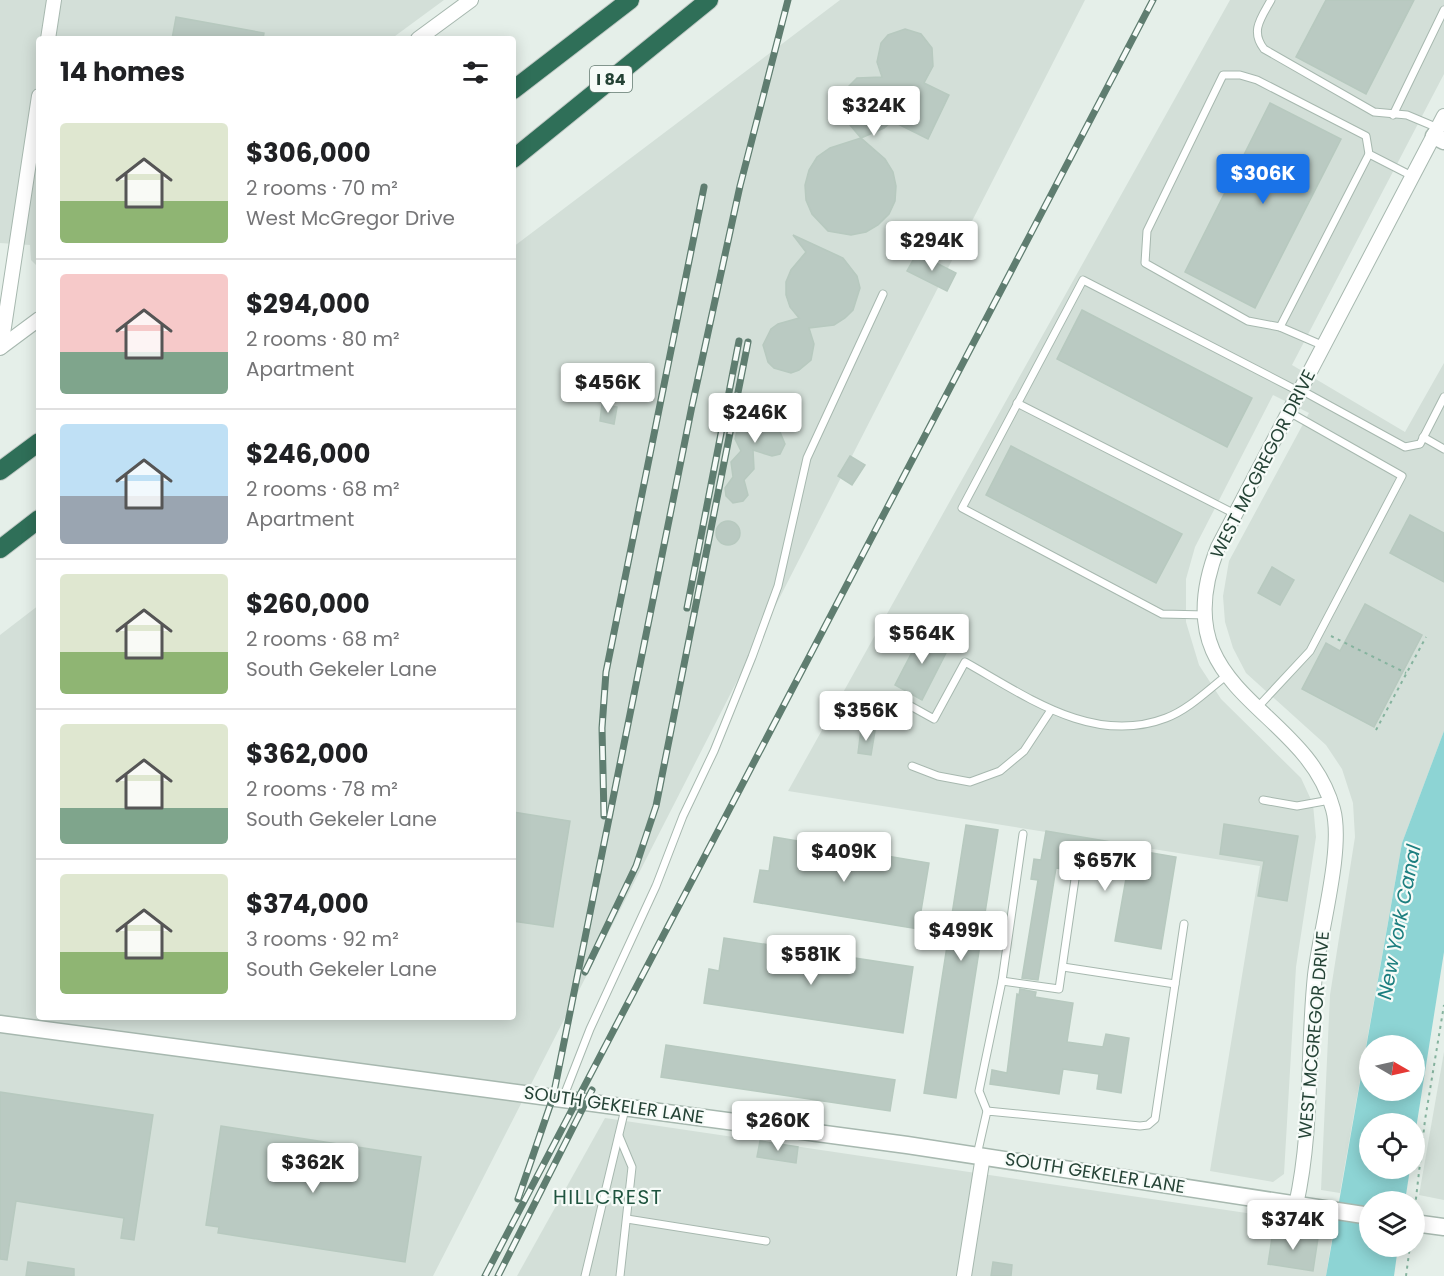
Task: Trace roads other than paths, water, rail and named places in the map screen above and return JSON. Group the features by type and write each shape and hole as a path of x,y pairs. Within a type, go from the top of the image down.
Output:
{"highway":[{"path":"516,88 630,0"},
{"name":"I 84","path":"516,157 710,0"},
{"path":"0,471 36,443"},
{"path":"0,549 36,521"}],"street":[{"path":"48,36 54,0"},
{"path":"422,36 471,0"},
{"name":"WEST MCGREGOR DRIVE","path":"1296,1205 1304,1168 1315,976 1335,852 1336,831 1330,800 1319,773 1226,676 1212,645 1206,615 1207,584 1212,564 1235,514 1413,176 1440,130"},
{"path":"0,347 35,155"},
{"path":"0,347 36,321"},
{"name":"SOUTH GEKELER LANE","path":"0,1024 980,1155 1359,1214"},
{"path":"964,1276 980,1155"},
{"path":"1425,1224 1444,1227"}],"lane":[{"path":"1271,0 1256,28 1257,40 1264,49 1374,112 1407,116 1440,130"},
{"path":"1392,115 1444,10"},
{"path":"1280,327 1369,154 1366,136 1257,80 1240,75 1223,75 1147,231 1145,263 1248,321 1280,327 1324,346"},
{"path":"1369,154 1413,176"},
{"path":"1206,615 1162,615 962,508 1083,280 1405,447 1420,444 1444,397"},
{"path":"564,1098 590,1029 651,897 683,816 714,751 752,657 778,586 807,458 883,294"},
{"path":"1017,403 1235,514"},
{"path":"1256,709 1310,651 1402,476 1289,412"},
{"path":"1423,437 1444,448"},
{"path":"907,704 934,719 965,662 1051,710 1093,725 1121,727 1167,718 1189,705 1226,676"},
{"path":"912,766 938,776 970,782 1000,771 1024,751 1051,710"},
{"path":"1263,800 1298,806 1330,800"},
{"path":"980,1155 987,1110 979,1091 1002,981 1023,834"},
{"path":"1002,981 1059,990 1075,879"},
{"path":"987,1110 1140,1126 1149,1125 1155,1119 1184,924"},
{"path":"1062,967 1175,984"},
{"path":"585,1276 626,1106"},
{"path":"619,1136 633,1167 620,1276"},
{"path":"627,1219 766,1241"}],"water":[{"name":"New York Canal","path":"1444,731 1444,952 1425,1072 1425,1035 1368,1035 1402,843"},
{"path":"1359,1088 1359,1101 1420,1101 1418,1113 1359,1113 1359,1179 1408,1179 1407,1191 1359,1191 1359,1257 1397,1257 1394,1276 1326,1276"}],"railway":[{"path":"518,1199 553,1097 692,406 740,186 788,0"},
{"path":"485,1276 1153,0"},
{"path":"604,816 602,728 606,672 704,187"},
{"path":"687,608 739,341"},
{"path":"585,972 636,866 656,806 748,342"},
{"path":"498,1276 592,1090"}],"district":[{"name":"HILLCREST","path":"608,1197"}]}
